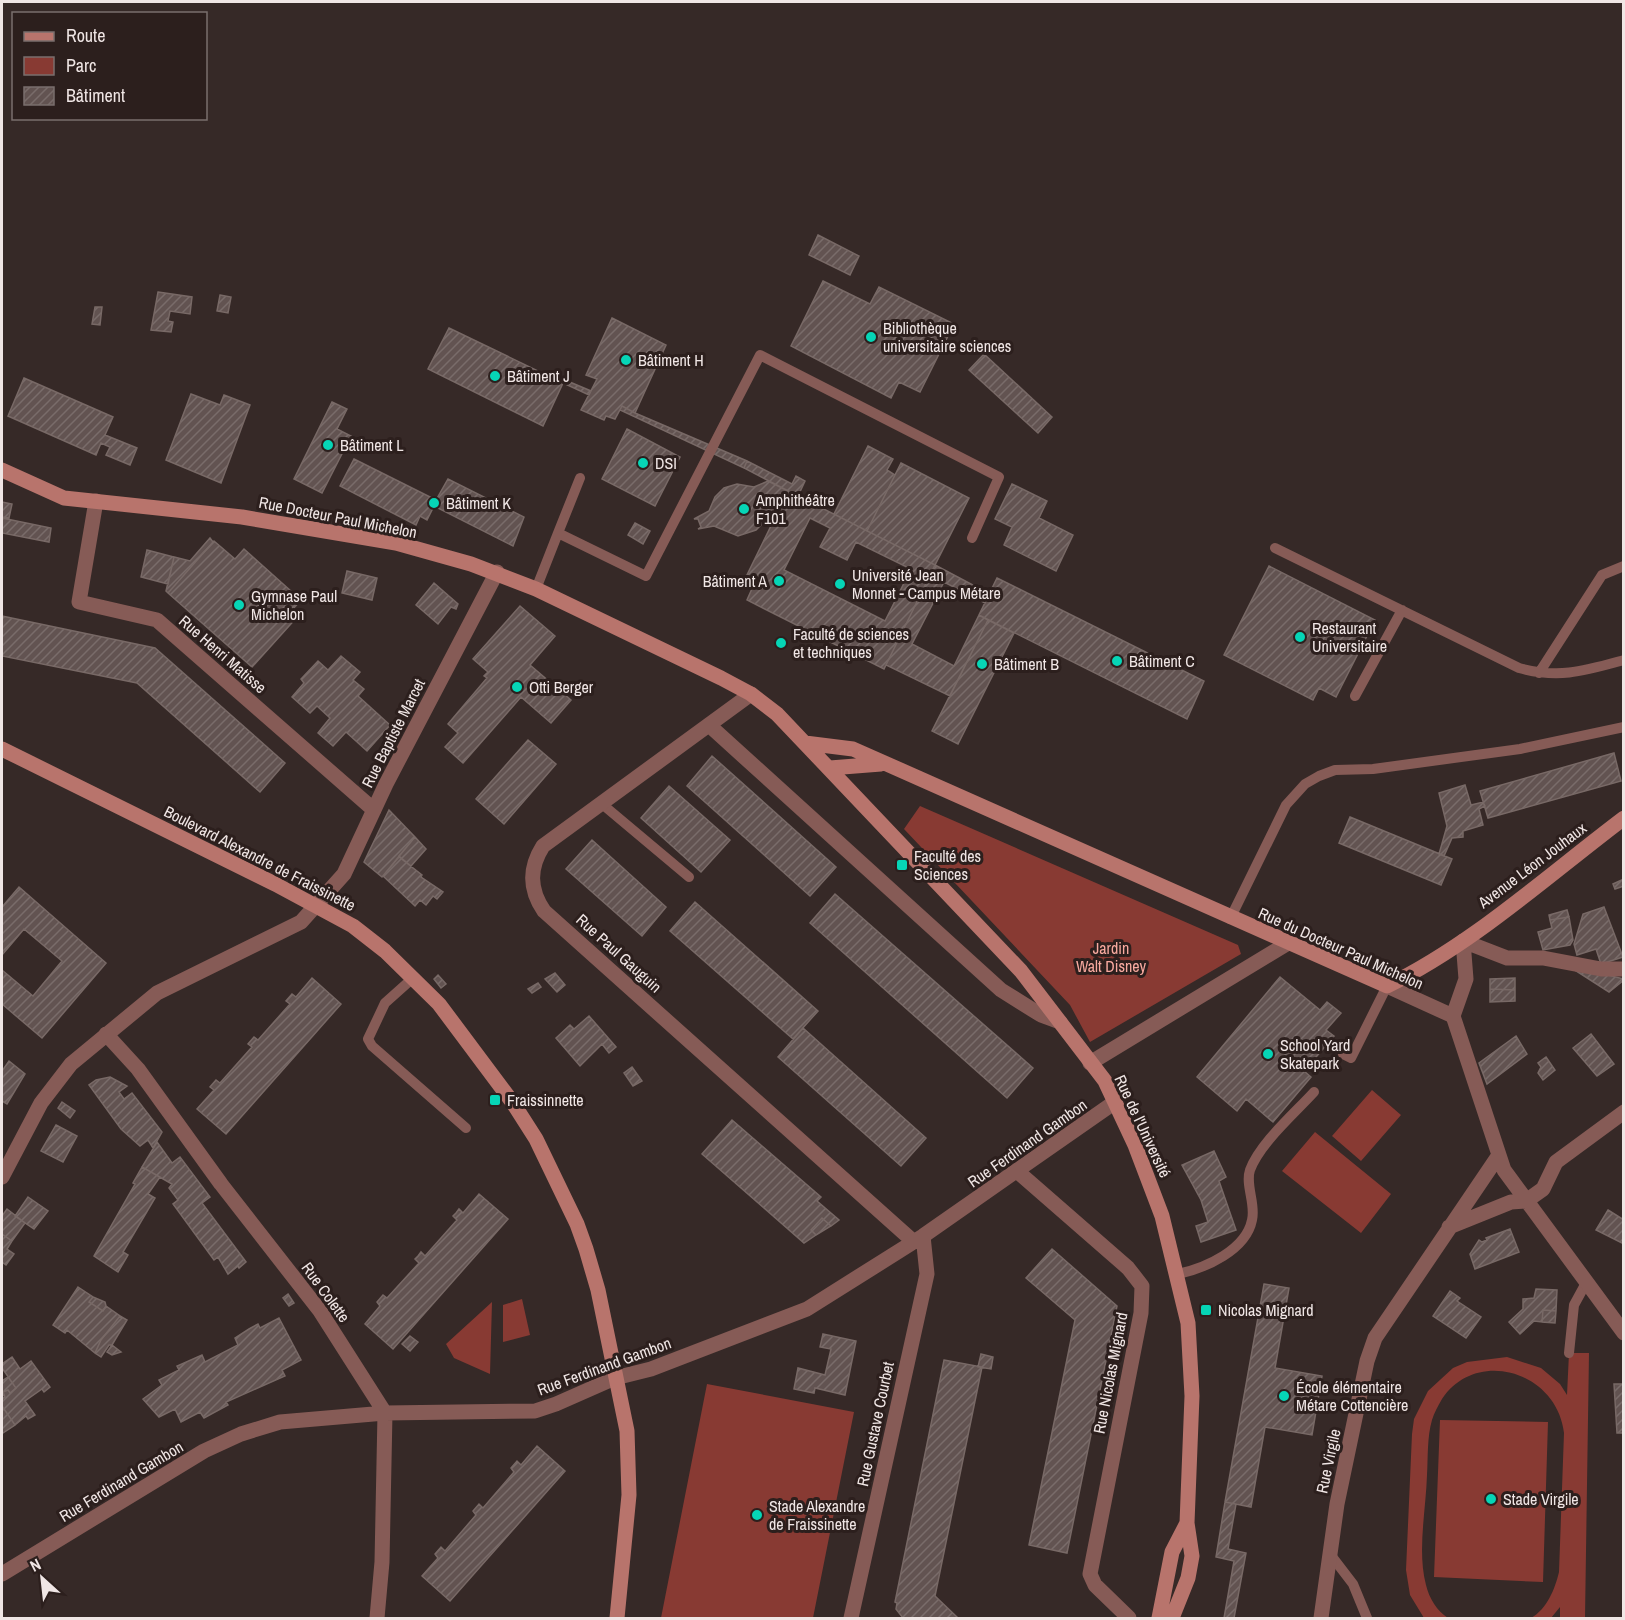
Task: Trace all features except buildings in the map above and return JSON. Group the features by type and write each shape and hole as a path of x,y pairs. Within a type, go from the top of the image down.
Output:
{"street":[{"name":"Rue Docteur Paul Michelon","path":"2,470 64,498 242,517 396,543 497,572 751,694 777,714 805,743"},
{"name":"Rue Henri Matisse","path":"96,501 79,602 157,620 374,810"},
{"name":"Rue Baptiste Marcet","path":"2,1177 41,1103 71,1064 157,993 302,922 344,874 374,810 497,572"},
{"name":"Rue Paul Gauguin","path":"751,694 543,846 533,868 532,885 536,899 544,911 919,1239"},
{"path":"710,726 1001,990 1041,1015 1060,1022"},
{"name":"Rue du Docteur Paul Michelon","path":"805,743 853,749 881,764 1453,1016"},
{"name":"Rue de l'Université","path":"805,743 1021,971 1105,1082 1115,1102 1162,1216 1178,1274 1188,1323 1192,1396 1187,1523 1192,1556 1188,1578 1173,1618"},
{"name":"Boulevard Alexandre de Fraissinette","path":"2,749 353,926 385,951 439,1004 513,1103 536,1139 586,1249 598,1290 627,1431 629,1495 617,1618"},
{"name":"Rue du Docteur Paul Michelon","path":"830,768 881,764"},
{"name":"Avenue Léon Jouhaux","path":"1387,986 1422,969 1463,941 1623,818"},
{"path":"1623,969 1601,969 1543,958 1507,958 1463,941 1466,979 1453,1016 1504,1170 1623,1333"},
{"path":"1090,1063 1288,943"},
{"name":"Rue Colette","path":"106,1034 138,1069 221,1184 320,1311 385,1413"},
{"name":"Rue Ferdinand Gambon","path":"2,1574 204,1451 241,1434 280,1422 385,1413 535,1411 615,1378 651,1369 807,1309 919,1239 1018,1172 1115,1102"},
{"path":"1449,1227 1511,1202 1526,1201 1543,1189 1556,1162 1623,1112"},
{"name":"Rue Virgile","path":"1321,1618 1337,1504 1367,1361 1375,1338 1499,1155"},
{"name":"Rue Nicolas Mignard","path":"1018,1172 1128,1268 1142,1286 1141,1313 1090,1574 1095,1585 1129,1618"},
{"name":"Rue Gustave Courbet","path":"851,1618 927,1274 919,1239"},
{"path":"377,1618 382,1562 385,1413"},
{"name":"Rue de l'Université","path":"1159,1618 1172,1552 1187,1523"}],"lane":[{"path":"558,533 646,576 760,355 999,477 972,538"},
{"path":"536,589 580,478"},
{"path":"1275,548 1518,668 1539,673 1574,674 1623,660"},
{"path":"1539,673 1602,575 1623,566"},
{"path":"1355,696 1402,610"},
{"path":"1230,919 1286,805 1305,784 1319,776 1335,770 1373,769 1520,749 1623,727"},
{"path":"602,804 689,877"},
{"path":"413,978 385,1003 368,1039 372,1046 466,1128"},
{"path":"1343,1054 1351,1058 1387,986"},
{"path":"1178,1274 1198,1270 1241,1243 1252,1220 1249,1172 1258,1154 1314,1092"},
{"path":"1569,1353 1574,1305 1586,1282"},
{"path":"1330,1554 1353,1584 1367,1618"}],"green space":[{"name":"Jardin Walt Disney","path":"920,806 1238,945 1241,954 1090,1042 1070,1005 904,829"},
{"path":"1372,1090 1401,1115 1361,1161 1332,1136"},
{"path":"1315,1132 1391,1194 1361,1233 1282,1171"},
{"path":"522,1299 530,1335 503,1342 503,1305"},
{"path":"492,1302 490,1374 454,1358 446,1344"},
{"path":"1569,1353 1589,1353 1585,1618 1560,1618 1560,1607 1551,1618 1531,1618 1550,1598 1559,1572 1564,1433 1558,1412 1547,1395 1532,1382 1514,1374 1494,1371 1475,1374 1457,1383 1442,1399 1430,1427 1423,1530 1423,1572 1429,1595 1437,1608 1448,1618 1424,1618 1410,1595 1406,1570 1412,1434 1414,1419 1428,1391 1453,1368 1467,1362 1507,1357 1541,1368 1560,1384 1567,1395"},
{"name":"Stade Alexandre de Fraissinette","path":"707,1384 854,1412 813,1618 661,1618"},
{"name":"Stade Virgile","path":"1440,1420 1548,1422 1543,1582 1434,1577"}],"place":[{"name":"Bibliothèque universitaire sciences","path":"871,337"},
{"name":"Bâtiment H","path":"626,360"},
{"name":"Bâtiment J","path":"495,376"},
{"name":"Bâtiment L","path":"328,445"},
{"name":"DSI","path":"643,463"},
{"name":"Bâtiment K","path":"434,503"},
{"name":"Amphithéâtre F101","path":"744,509"},
{"name":"Bâtiment A","path":"779,581"},
{"name":"Université Jean Monnet - Campus Métare","path":"840,584"},
{"name":"Gymnase Paul Michelon","path":"239,605"},
{"name":"Restaurant Universitaire","path":"1300,637"},
{"name":"Faculté de sciences et techniques","path":"781,643"},
{"name":"Bâtiment C","path":"1117,661"},
{"name":"Bâtiment B","path":"982,664"},
{"name":"Otti Berger","path":"517,687"},
{"name":"Faculté des Sciences","path":"902,865"},
{"name":"School Yard Skatepark","path":"1268,1054"},
{"name":"Fraissinnette","path":"495,1100"},
{"name":"Nicolas Mignard","path":"1206,1310"},
{"name":"École élémentaire Métare Cottencière","path":"1284,1396"},
{"name":"Stade Virgile","path":"1491,1499"},
{"name":"Stade Alexandre de Fraissinette","path":"757,1515"}]}
